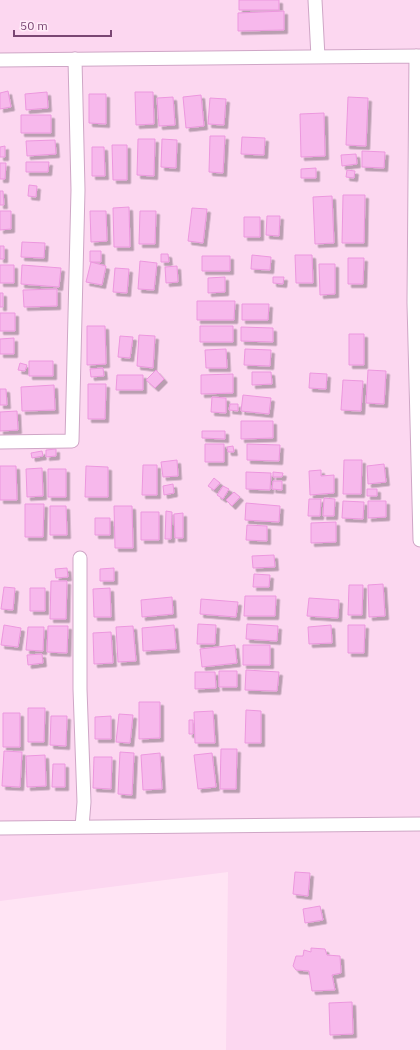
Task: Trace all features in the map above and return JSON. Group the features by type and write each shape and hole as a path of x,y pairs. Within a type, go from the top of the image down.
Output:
{"street":[{"path":"315,0 318,57"},
{"path":"0,60 418,56 414,303 420,540"},
{"path":"0,442 72,441 78,205 75,59"},
{"path":"80,558 80,689 84,802 82,826"},
{"path":"0,828 82,826 420,824"}],"shaded area":[{"path":"0,0 420,0 420,1050 226,1050 228,872 0,901"}],"building":[{"path":"239,0 279,0 279,10 239,10"},
{"path":"284,11 284,30 238,31 238,13"},
{"path":"8,91 11,107 0,109 0,93"},
{"path":"47,92 48,108 26,110 25,94"},
{"path":"135,92 153,92 154,124 136,125"},
{"path":"89,94 106,94 106,124 89,123"},
{"path":"201,95 204,126 186,128 183,97"},
{"path":"173,97 175,125 159,126 157,98"},
{"path":"348,97 368,98 366,146 346,145"},
{"path":"210,98 226,99 224,125 208,124"},
{"path":"324,113 325,156 301,157 300,114"},
{"path":"21,115 51,115 51,133 21,133"},
{"path":"210,136 225,136 223,173 209,172"},
{"path":"242,137 265,138 264,155 241,154"},
{"path":"138,139 155,139 154,176 137,175"},
{"path":"162,139 177,140 176,168 161,167"},
{"path":"55,140 56,154 27,156 26,141"},
{"path":"112,145 127,145 127,180 113,180"},
{"path":"5,146 5,157 0,157 0,147"},
{"path":"92,147 104,147 105,176 92,176"},
{"path":"362,151 385,152 384,168 362,167"},
{"path":"356,154 357,164 342,166 341,155"},
{"path":"26,162 49,162 48,172 26,172"},
{"path":"0,163 6,163 5,179 0,179"},
{"path":"316,168 316,178 301,178 301,169"},
{"path":"347,170 355,171 354,178 346,177"},
{"path":"29,185 37,186 36,197 28,196"},
{"path":"0,191 3,191 4,205 0,205"},
{"path":"343,195 365,195 364,243 342,243"},
{"path":"332,196 334,243 315,244 313,197"},
{"path":"129,207 130,247 114,247 113,208"},
{"path":"192,208 207,209 203,243 188,241"},
{"path":"0,211 11,211 11,229 0,230"},
{"path":"90,211 106,211 107,241 91,242"},
{"path":"140,211 156,211 155,244 139,244"},
{"path":"267,216 280,216 279,236 266,235"},
{"path":"244,217 260,217 260,237 244,237"},
{"path":"22,242 45,243 44,258 21,257"},
{"path":"0,246 4,246 4,259 0,259"},
{"path":"90,251 101,251 101,262 90,262"},
{"path":"161,254 168,254 169,262 161,262"},
{"path":"252,255 271,257 270,270 251,269"},
{"path":"295,255 312,255 313,283 296,283"},
{"path":"202,256 230,256 230,271 202,271"},
{"path":"348,258 364,258 363,284 348,284"},
{"path":"140,261 157,263 154,290 138,289"},
{"path":"91,262 106,266 102,285 86,282"},
{"path":"319,264 335,264 335,294 320,295"},
{"path":"0,265 14,265 14,283 0,283"},
{"path":"22,265 61,268 59,287 21,284"},
{"path":"177,266 178,282 166,283 165,267"},
{"path":"115,268 129,269 127,293 113,292"},
{"path":"225,277 225,292 208,293 208,278"},
{"path":"273,277 284,277 283,284 273,283"},
{"path":"57,289 57,306 24,307 23,290"},
{"path":"0,293 3,293 3,307 0,307"},
{"path":"197,301 235,301 234,320 197,320"},
{"path":"242,304 269,304 268,320 242,320"},
{"path":"0,313 15,313 15,331 0,331"},
{"path":"87,326 105,326 106,364 87,365"},
{"path":"200,326 233,326 233,342 200,342"},
{"path":"241,327 273,328 273,342 241,341"},
{"path":"349,334 364,334 364,365 349,365"},
{"path":"139,335 155,336 153,368 137,366"},
{"path":"120,336 133,337 130,358 118,357"},
{"path":"14,338 14,354 0,354 0,339"},
{"path":"226,349 227,368 206,368 205,350"},
{"path":"245,349 271,350 270,366 244,365"},
{"path":"29,361 53,361 53,376 29,376"},
{"path":"20,363 27,365 25,371 18,370"},
{"path":"103,368 104,376 91,377 90,369"},
{"path":"156,370 164,379 155,388 146,380"},
{"path":"368,370 386,371 384,404 366,403"},
{"path":"252,372 271,372 272,384 252,385"},
{"path":"310,373 327,374 326,389 309,388"},
{"path":"233,374 233,393 201,394 201,375"},
{"path":"117,375 143,375 143,390 116,390"},
{"path":"343,380 363,381 361,411 341,410"},
{"path":"88,384 106,384 105,419 88,419"},
{"path":"54,385 55,410 22,411 21,387"},
{"path":"0,389 6,389 7,405 0,405"},
{"path":"243,395 271,398 269,414 241,411"},
{"path":"212,397 226,398 226,413 211,412"},
{"path":"230,404 238,404 238,411 229,410"},
{"path":"17,411 18,430 0,431 0,412"},
{"path":"241,421 273,421 273,438 241,439"},
{"path":"202,431 225,431 225,439 202,438"},
{"path":"205,444 224,444 224,462 205,462"},
{"path":"247,444 280,445 279,461 247,460"},
{"path":"233,446 234,452 228,452 227,447"},
{"path":"56,449 56,456 46,457 46,450"},
{"path":"42,451 43,456 32,458 31,453"},
{"path":"177,460 178,476 163,477 161,462"},
{"path":"344,460 362,460 361,494 343,494"},
{"path":"384,464 386,482 368,484 367,466"},
{"path":"143,465 157,465 157,495 142,495"},
{"path":"0,466 16,466 17,500 0,500"},
{"path":"86,466 108,467 108,497 85,497"},
{"path":"42,468 43,496 27,497 26,469"},
{"path":"48,469 66,469 66,497 48,497"},
{"path":"321,470 321,476 334,475 334,493 310,495 309,471"},
{"path":"246,472 271,473 270,490 246,489"},
{"path":"273,472 283,473 282,477 273,477"},
{"path":"214,478 220,483 214,490 208,486"},
{"path":"273,481 282,481 282,490 272,489"},
{"path":"173,484 174,493 164,495 163,486"},
{"path":"223,486 229,489 223,499 217,495"},
{"path":"367,489 377,489 377,496 367,496"},
{"path":"234,492 240,497 232,506 226,500"},
{"path":"324,498 335,499 334,516 323,516"},
{"path":"309,499 321,499 320,516 308,516"},
{"path":"343,501 364,502 363,519 342,518"},
{"path":"368,501 386,501 386,517 368,518"},
{"path":"246,503 280,506 279,522 245,520"},
{"path":"25,504 44,504 43,537 25,537"},
{"path":"50,506 66,506 67,535 50,535"},
{"path":"114,506 132,506 133,548 115,548"},
{"path":"166,511 172,512 171,539 165,539"},
{"path":"141,512 159,512 159,540 141,540"},
{"path":"183,513 183,538 175,538 174,514"},
{"path":"95,518 110,518 110,535 95,535"},
{"path":"336,522 336,542 311,543 311,523"},
{"path":"247,525 267,526 267,541 246,540"},
{"path":"274,555 275,567 253,568 252,556"},
{"path":"67,568 68,577 56,578 55,569"},
{"path":"114,568 114,581 100,581 100,569"},
{"path":"254,574 270,575 269,587 253,587"},
{"path":"51,581 67,581 66,619 50,619"},
{"path":"383,584 385,616 369,617 368,585"},
{"path":"349,585 363,585 362,615 348,615"},
{"path":"4,587 15,588 13,610 1,609"},
{"path":"30,588 45,588 45,611 30,611"},
{"path":"110,588 111,617 94,617 93,589"},
{"path":"245,596 276,596 275,616 244,616"},
{"path":"172,597 173,614 142,617 141,600"},
{"path":"309,598 339,600 338,618 307,616"},
{"path":"201,599 238,602 236,617 200,614"},
{"path":"198,624 216,625 215,644 197,644"},
{"path":"247,624 278,626 277,641 246,639"},
{"path":"4,625 21,628 18,647 1,645"},
{"path":"174,625 176,649 143,651 142,628"},
{"path":"331,625 332,643 309,644 308,627"},
{"path":"348,625 365,625 364,653 348,653"},
{"path":"48,626 68,626 67,653 47,652"},
{"path":"133,626 136,661 118,662 116,627"},
{"path":"28,627 44,627 43,651 26,650"},
{"path":"111,632 113,663 94,664 93,633"},
{"path":"235,645 237,663 202,667 200,649"},
{"path":"243,645 270,645 270,665 243,665"},
{"path":"42,654 43,663 28,665 27,655"},
{"path":"246,670 279,672 277,691 245,690"},
{"path":"219,671 237,671 237,687 219,687"},
{"path":"195,672 215,672 216,688 195,689"},
{"path":"139,702 160,702 160,738 139,739"},
{"path":"28,708 45,708 44,742 28,742"},
{"path":"246,710 261,711 261,743 245,743"},
{"path":"213,711 215,743 195,743 194,712"},
{"path":"3,713 20,713 20,747 3,747"},
{"path":"119,714 133,715 130,743 116,742"},
{"path":"51,716 67,716 66,746 50,745"},
{"path":"111,716 111,739 95,739 95,717"},
{"path":"189,720 193,720 193,734 189,734"},
{"path":"221,749 237,749 236,789 220,789"},
{"path":"4,751 22,752 20,787 2,786"},
{"path":"120,752 134,753 132,795 118,794"},
{"path":"160,753 162,789 143,790 141,755"},
{"path":"212,753 216,787 198,789 194,755"},
{"path":"45,755 46,786 27,787 26,756"},
{"path":"94,757 112,757 111,789 93,788"},
{"path":"53,764 65,764 65,787 52,787"},
{"path":"295,872 310,873 308,896 293,894"},
{"path":"320,906 323,920 305,923 303,909"},
{"path":"311,948 325,949 327,955 340,956 341,973 332,975 335,990 312,991 309,971 296,970 293,966 296,956 303,956 304,950 311,952"},
{"path":"352,1002 353,1034 330,1035 329,1003"}]}
